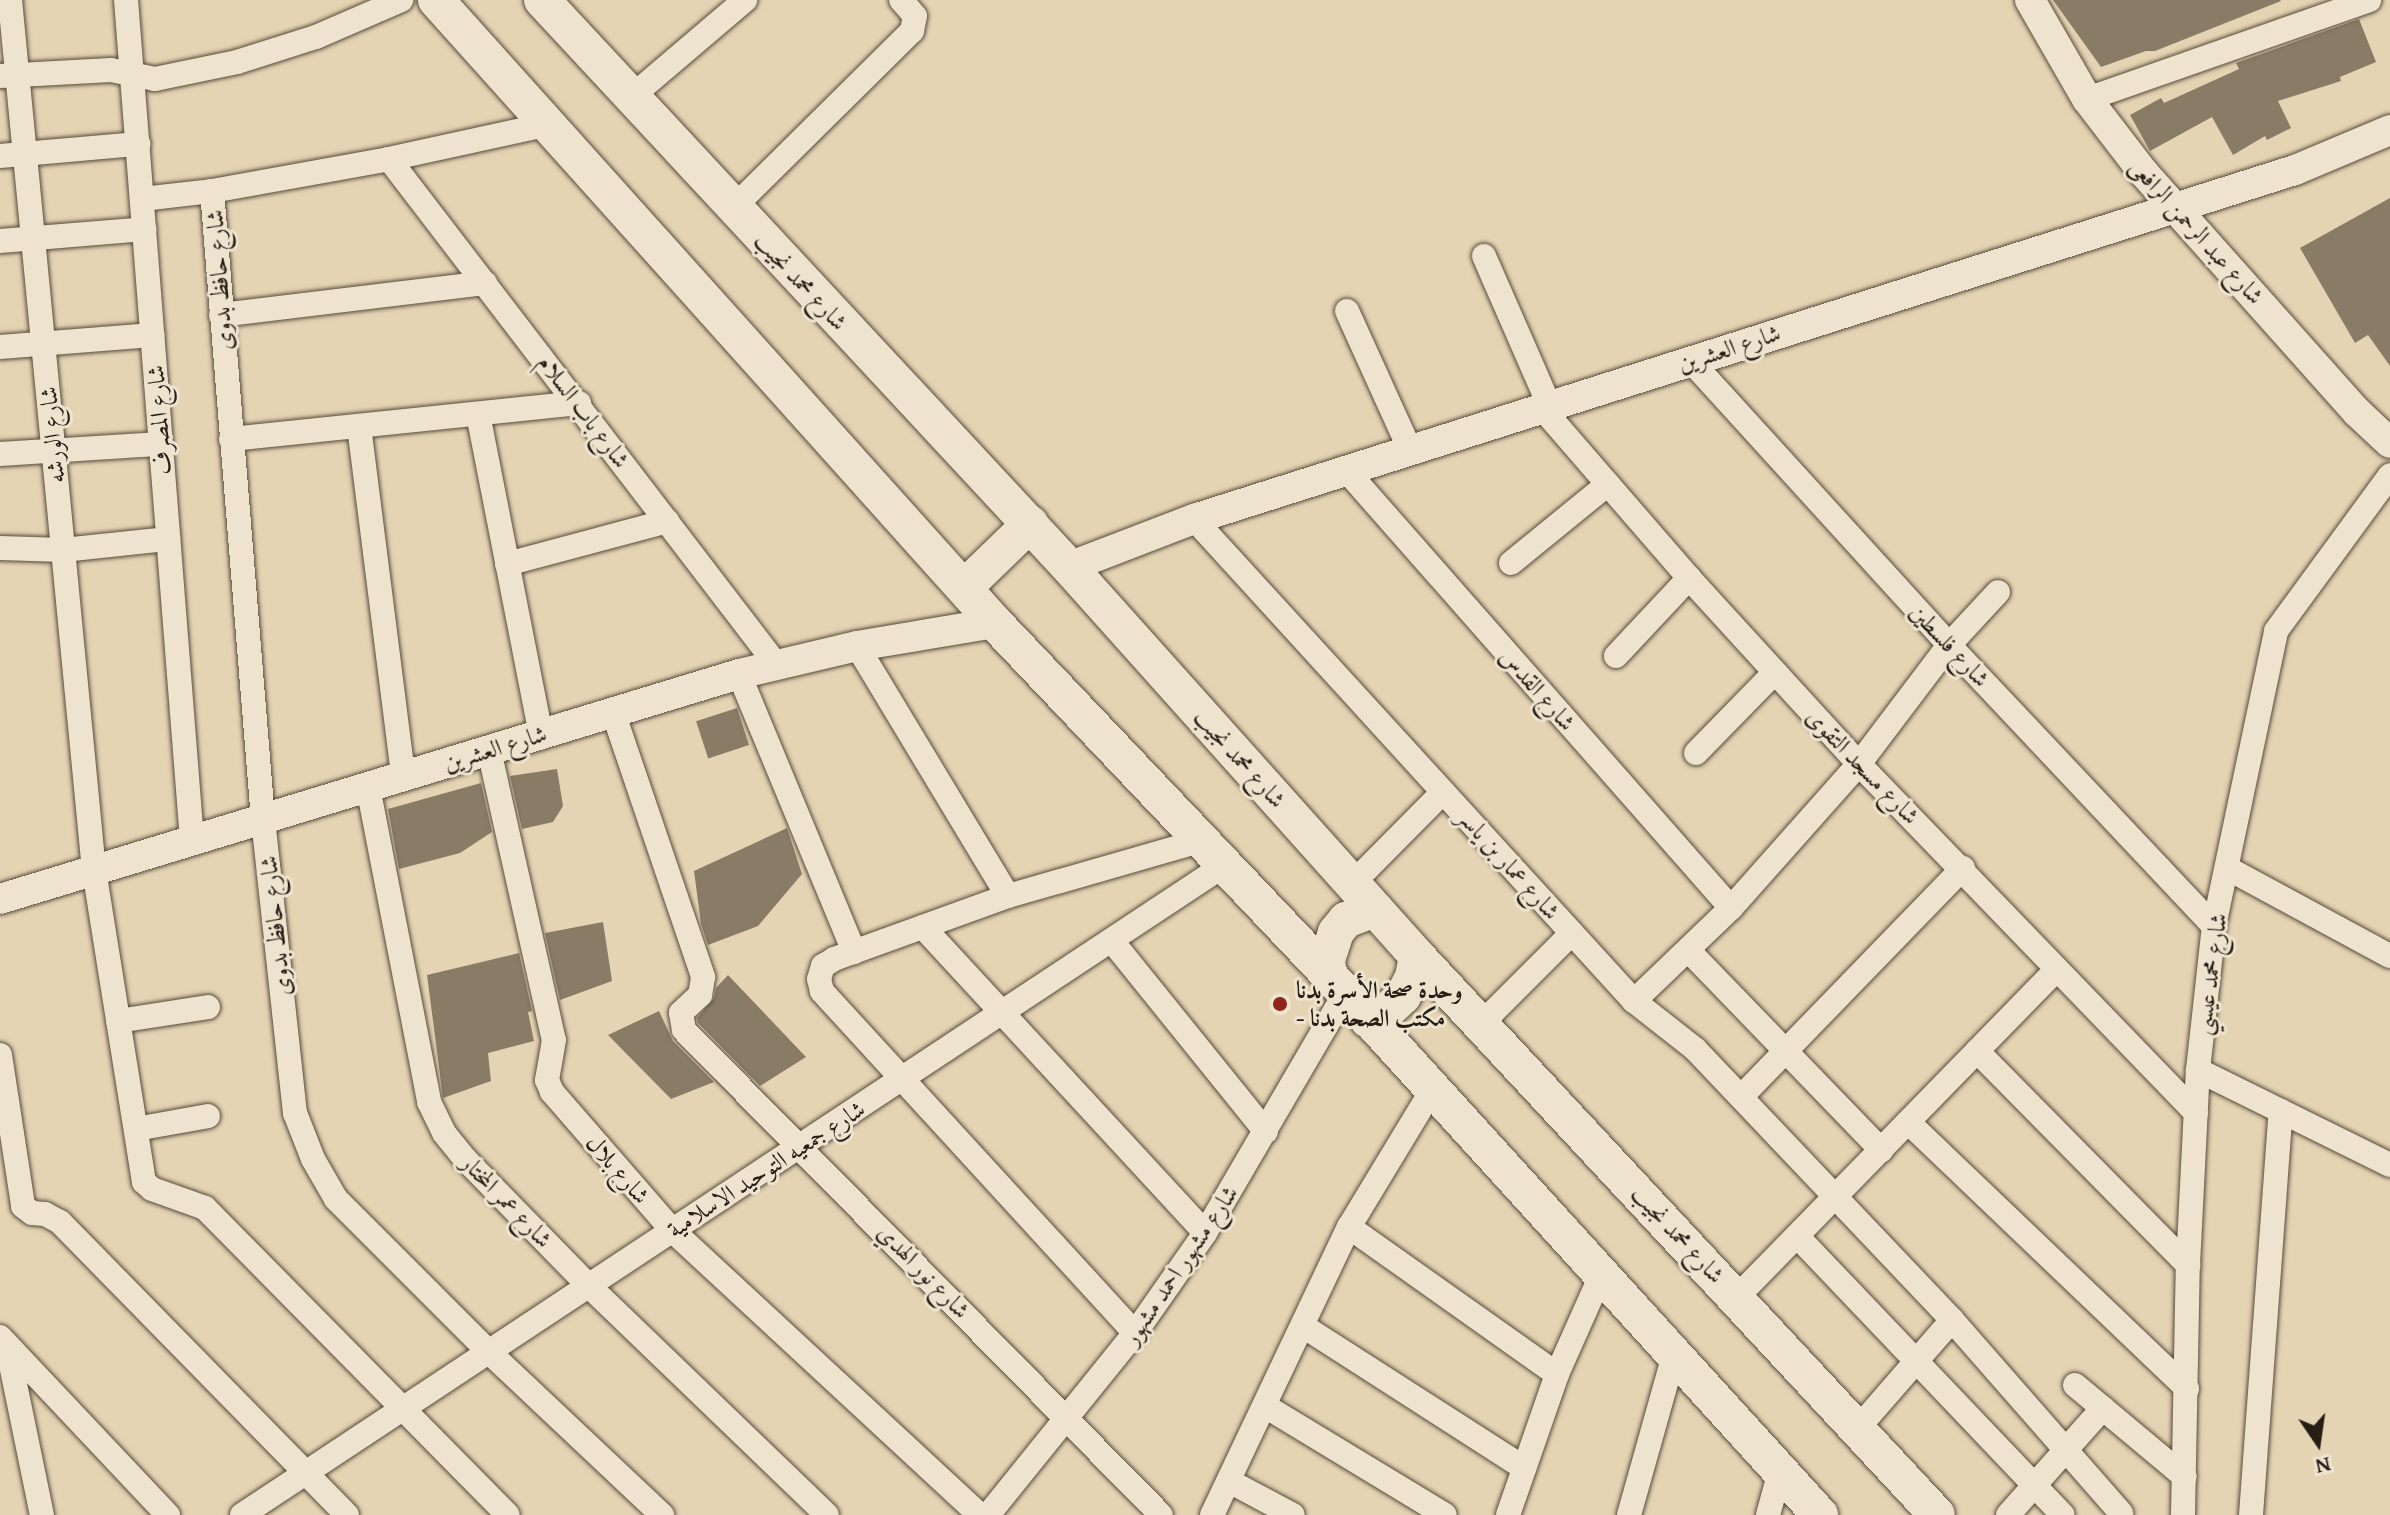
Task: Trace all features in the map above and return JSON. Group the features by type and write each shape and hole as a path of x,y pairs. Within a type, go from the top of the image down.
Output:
{"main road":[{"path":"436,0 995,623 1215,852 1820,1515"},
{"name":"شارع محمد نجيب","path":"550,3 733,208 1030,524 1417,956 1859,1427 1937,1515"},
{"path":"965,587 1030,524"},
{"path":"1364,897 1336,932 1327,960 1347,997 1387,1011 1403,996 1413,977 1417,956"}],"street":[{"name":"شارع الورشه","path":"10,0 9,76 25,154 94,870 144,1182 152,1189 205,1208 401,1410"},
{"name":"شارع المصرف","path":"126,0 192,841"},
{"path":"9,76 111,70 155,79 237,62 316,37 401,0"},
{"path":"631,97 745,0"},
{"path":"733,208 912,31 915,16 901,0"},
{"name":"شارع عبد الرحمن الرافعى","path":"2030,0 2087,99 2143,172 2357,412 2390,443"},
{"path":"2087,99 2369,0"},
{"path":"142,199 212,191 389,159 549,124"},
{"name":"شارع العشرين","path":"1069,567 1194,519 2295,170 2390,130"},
{"path":"0,156 138,144"},
{"name":"شارع باب السلام","path":"389,159 776,664"},
{"name":"شارع حافظ بدوى","path":"212,191 263,819 295,1113 313,1159 336,1199 489,1352 662,1515"},
{"path":"0,241 145,229"},
{"name":"شارع مسجد التقوى","path":"1484,256 1545,406 1608,484 1689,578 1859,764 1963,868 2056,970 2196,1113"},
{"path":"221,315 485,283"},
{"path":"1347,311 1410,450"},
{"path":"0,347 153,335"},
{"name":"شارع فلسطين","path":"1690,360 1949,645 2214,926"},
{"path":"231,439 579,403"},
{"path":"478,414 541,734"},
{"path":"359,426 403,776"},
{"path":"0,454 161,444"},
{"name":"شارع القدس","path":"1346,470 1731,908"},
{"name":"شارع محمد عيسي","path":"2183,1515 2188,1265 2198,1070 2214,926 2276,631 2390,475"},
{"path":"1511,563 1608,484"},
{"name":"شارع عمار بن ياسر","path":"1194,519 1634,1001 1695,1049 1952,1320 2121,1513"},
{"path":"507,564 667,521"},
{"path":"0,548 63,550 168,539"},
{"path":"1616,656 1689,578"},
{"path":"1634,1001 1731,908 1859,764 1949,645 1998,592"},
{"name":"شارع العشرين","path":"0,899 739,674 857,646 995,623"},
{"path":"857,646 1008,896"},
{"path":"1696,753 1775,672"},
{"path":"739,674 854,952"},
{"name":"شارع نور الهدي","path":"613,712 703,977 700,995 681,1013 684,1030 802,1146 1161,1515"},
{"name":"شارع بلال","path":"489,750 554,1040 548,1086 673,1231 980,1515"},
{"name":"شارع عمر المختار","path":"368,787 429,1102 444,1133 466,1160 589,1286 827,1515"},
{"path":"1364,897 1443,792"},
{"path":"1135,1333 819,985 823,966 1008,896 1215,852"},
{"name":"شارع جمعيه التوحيد الاسلامية","path":"242,1515 1112,941 1215,852"},
{"path":"1741,1097 1963,868"},
{"path":"2227,868 2390,956"},
{"path":"923,927 1205,1233"},
{"path":"1482,1023 1572,933"},
{"path":"1112,941 1266,1132"},
{"path":"1689,951 1881,1150"},
{"path":"1737,1297 2056,970"},
{"name":"شارع مشهور احمد مشهور","path":"988,1515 1069,1420 1205,1233 1347,997"},
{"path":"118,1021 208,1007"},
{"path":"1977,1051 2188,1265"},
{"path":"0,1055 23,1206 32,1213 45,1214 60,1222 347,1515"},
{"path":"2198,1070 2390,1165"},
{"path":"1212,1515 1349,1227 1432,1090"},
{"path":"2251,1515 2281,1111"},
{"path":"136,1129 208,1116"},
{"path":"1908,1122 2187,1389"},
{"path":"1349,1227 1557,1374"},
{"path":"1797,1236 2063,1515"},
{"path":"1508,1515 1557,1374 1601,1275"},
{"path":"1859,1427 1952,1320"},
{"path":"1303,1326 1524,1468"},
{"path":"3,1341 42,1515"},
{"path":"3,1341 168,1515"},
{"path":"1629,1515 1674,1355"},
{"path":"2075,1385 2185,1477"},
{"path":"1265,1406 1445,1515"},
{"path":"2008,1515 2103,1408"},
{"path":"401,1410 508,1515"},
{"path":"1768,1515 1780,1471"},
{"path":"1229,1481 1293,1515"}],"building":[{"path":"2053,0 2281,1 2155,51 2146,51 2101,67"},
{"path":"2359,19 2376,62 2340,77 2341,81 2278,101 2291,128 2267,140 2265,136 2233,155 2212,117 2150,151 2130,115 2161,98 2164,103 2239,69 2236,63"},
{"path":"2390,198 2390,366 2368,335 2355,343 2300,248"},
{"path":"737,708 749,745 708,758 696,721"},
{"path":"557,769 563,806 553,822 522,829 510,776"},
{"path":"481,783 492,832 460,853 399,869 388,809"},
{"path":"787,828 802,874 758,926 708,945 701,924 694,871"},
{"path":"603,922 612,981 560,1000 545,933"},
{"path":"519,953 532,1011 528,1012 534,1041 488,1053 491,1081 443,1098 427,975"},
{"path":"728,975 806,1057 760,1086 698,1023 697,1018"},
{"path":"659,1011 673,1041 714,1082 671,1099 608,1035"}],"place":[{"name":"وحدة صحة الأسرة بدنا - مكتب الصحة بدنا","path":"1280,1004"}]}
